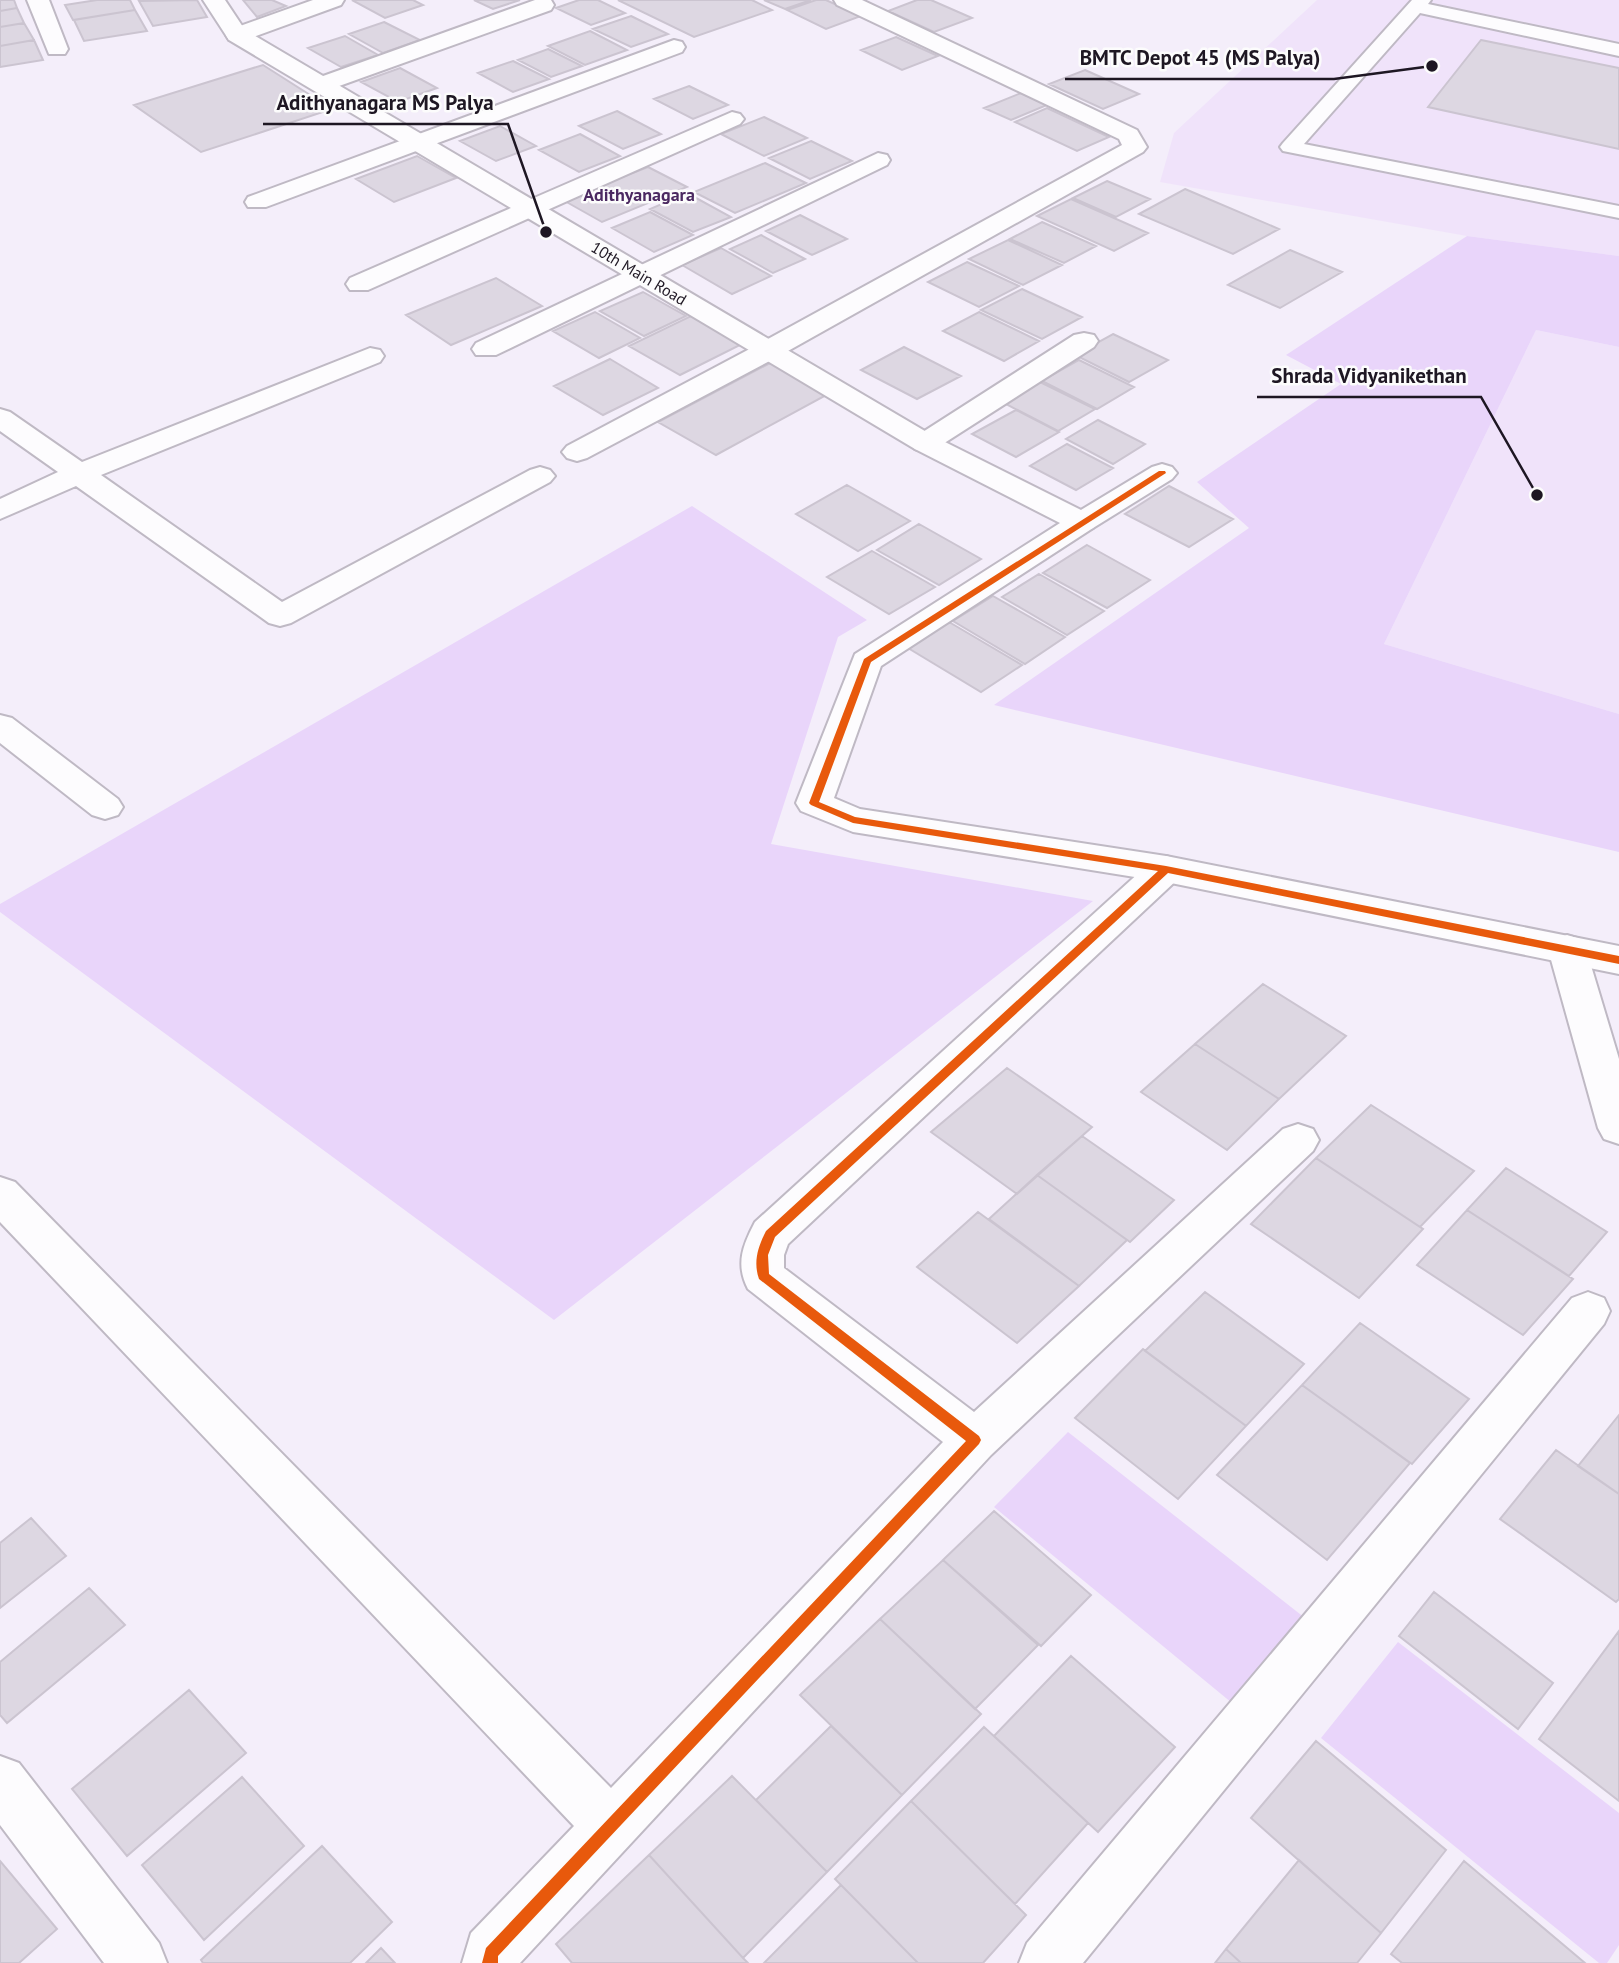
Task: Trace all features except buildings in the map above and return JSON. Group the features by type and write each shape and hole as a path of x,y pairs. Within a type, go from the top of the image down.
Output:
{"street":[{"path":"38,0 57,49"},
{"name":"10th Main Road","path":"214,0 237,35 320,85 925,443 1082,522"},
{"path":"237,35 333,0"},
{"path":"578,452 769,350 1135,147 1129,135 845,0"},
{"path":"320,85 542,5"},
{"path":"257,202 674,47"},
{"path":"359,284 732,118"},
{"path":"486,349 643,276 878,160"},
{"path":"925,443 1084,341"},
{"path":"0,510 78,474 370,356"},
{"path":"0,418 280,616 540,476"},
{"path":"1162,473 867,661 814,803 853,820 1166,869 1619,960"},
{"path":"0,726 105,807"},
{"path":"975,1440 763,1276 762,1255 770,1234 1166,869"},
{"path":"1567,949 1619,1128"},
{"path":"490,1963 491,1953 975,1440 1298,1140"},
{"path":"0,1194 611,1826"},
{"path":"1047,1963 1588,1311"},
{"path":"0,1782 139,1963"}],"lane":[{"path":"1619,50 1419,4 1290,147 1619,212"}],"shaded area":[{"path":"1317,0 1619,0 1619,256 1467,236 1160,182 1174,133"},
{"path":"1467,236 1619,256 1619,347 1536,330 1384,644 1619,714 1619,852 994,705 1249,528 1197,482 1341,384 1286,355"},
{"path":"1536,330 1619,347 1619,714 1384,644"},
{"path":"692,506 867,620 838,637 771,844 1093,901 554,1320 0,912 0,904"},
{"path":"1068,1432 1305,1618 1232,1703 994,1507"},
{"path":"1398,1642 1619,1813 1619,1945 1607,1963 1599,1963 1321,1738"}],"cycle path":[{"path":"1162,473 867,661 814,803 853,820 1166,869 1619,960"},
{"path":"490,1963 491,1953 975,1440 763,1276 762,1255 770,1234 1166,869"}],"place":[{"name":"BMTC Depot 45 (MS Palya)","path":"1432,66"},
{"name":"Adithyanagara MS Palya","path":"546,232"},
{"name":"Shrada Vidyanikethan","path":"1537,495"}],"district":[{"name":"Adithyanagara","path":"639,195"}]}
